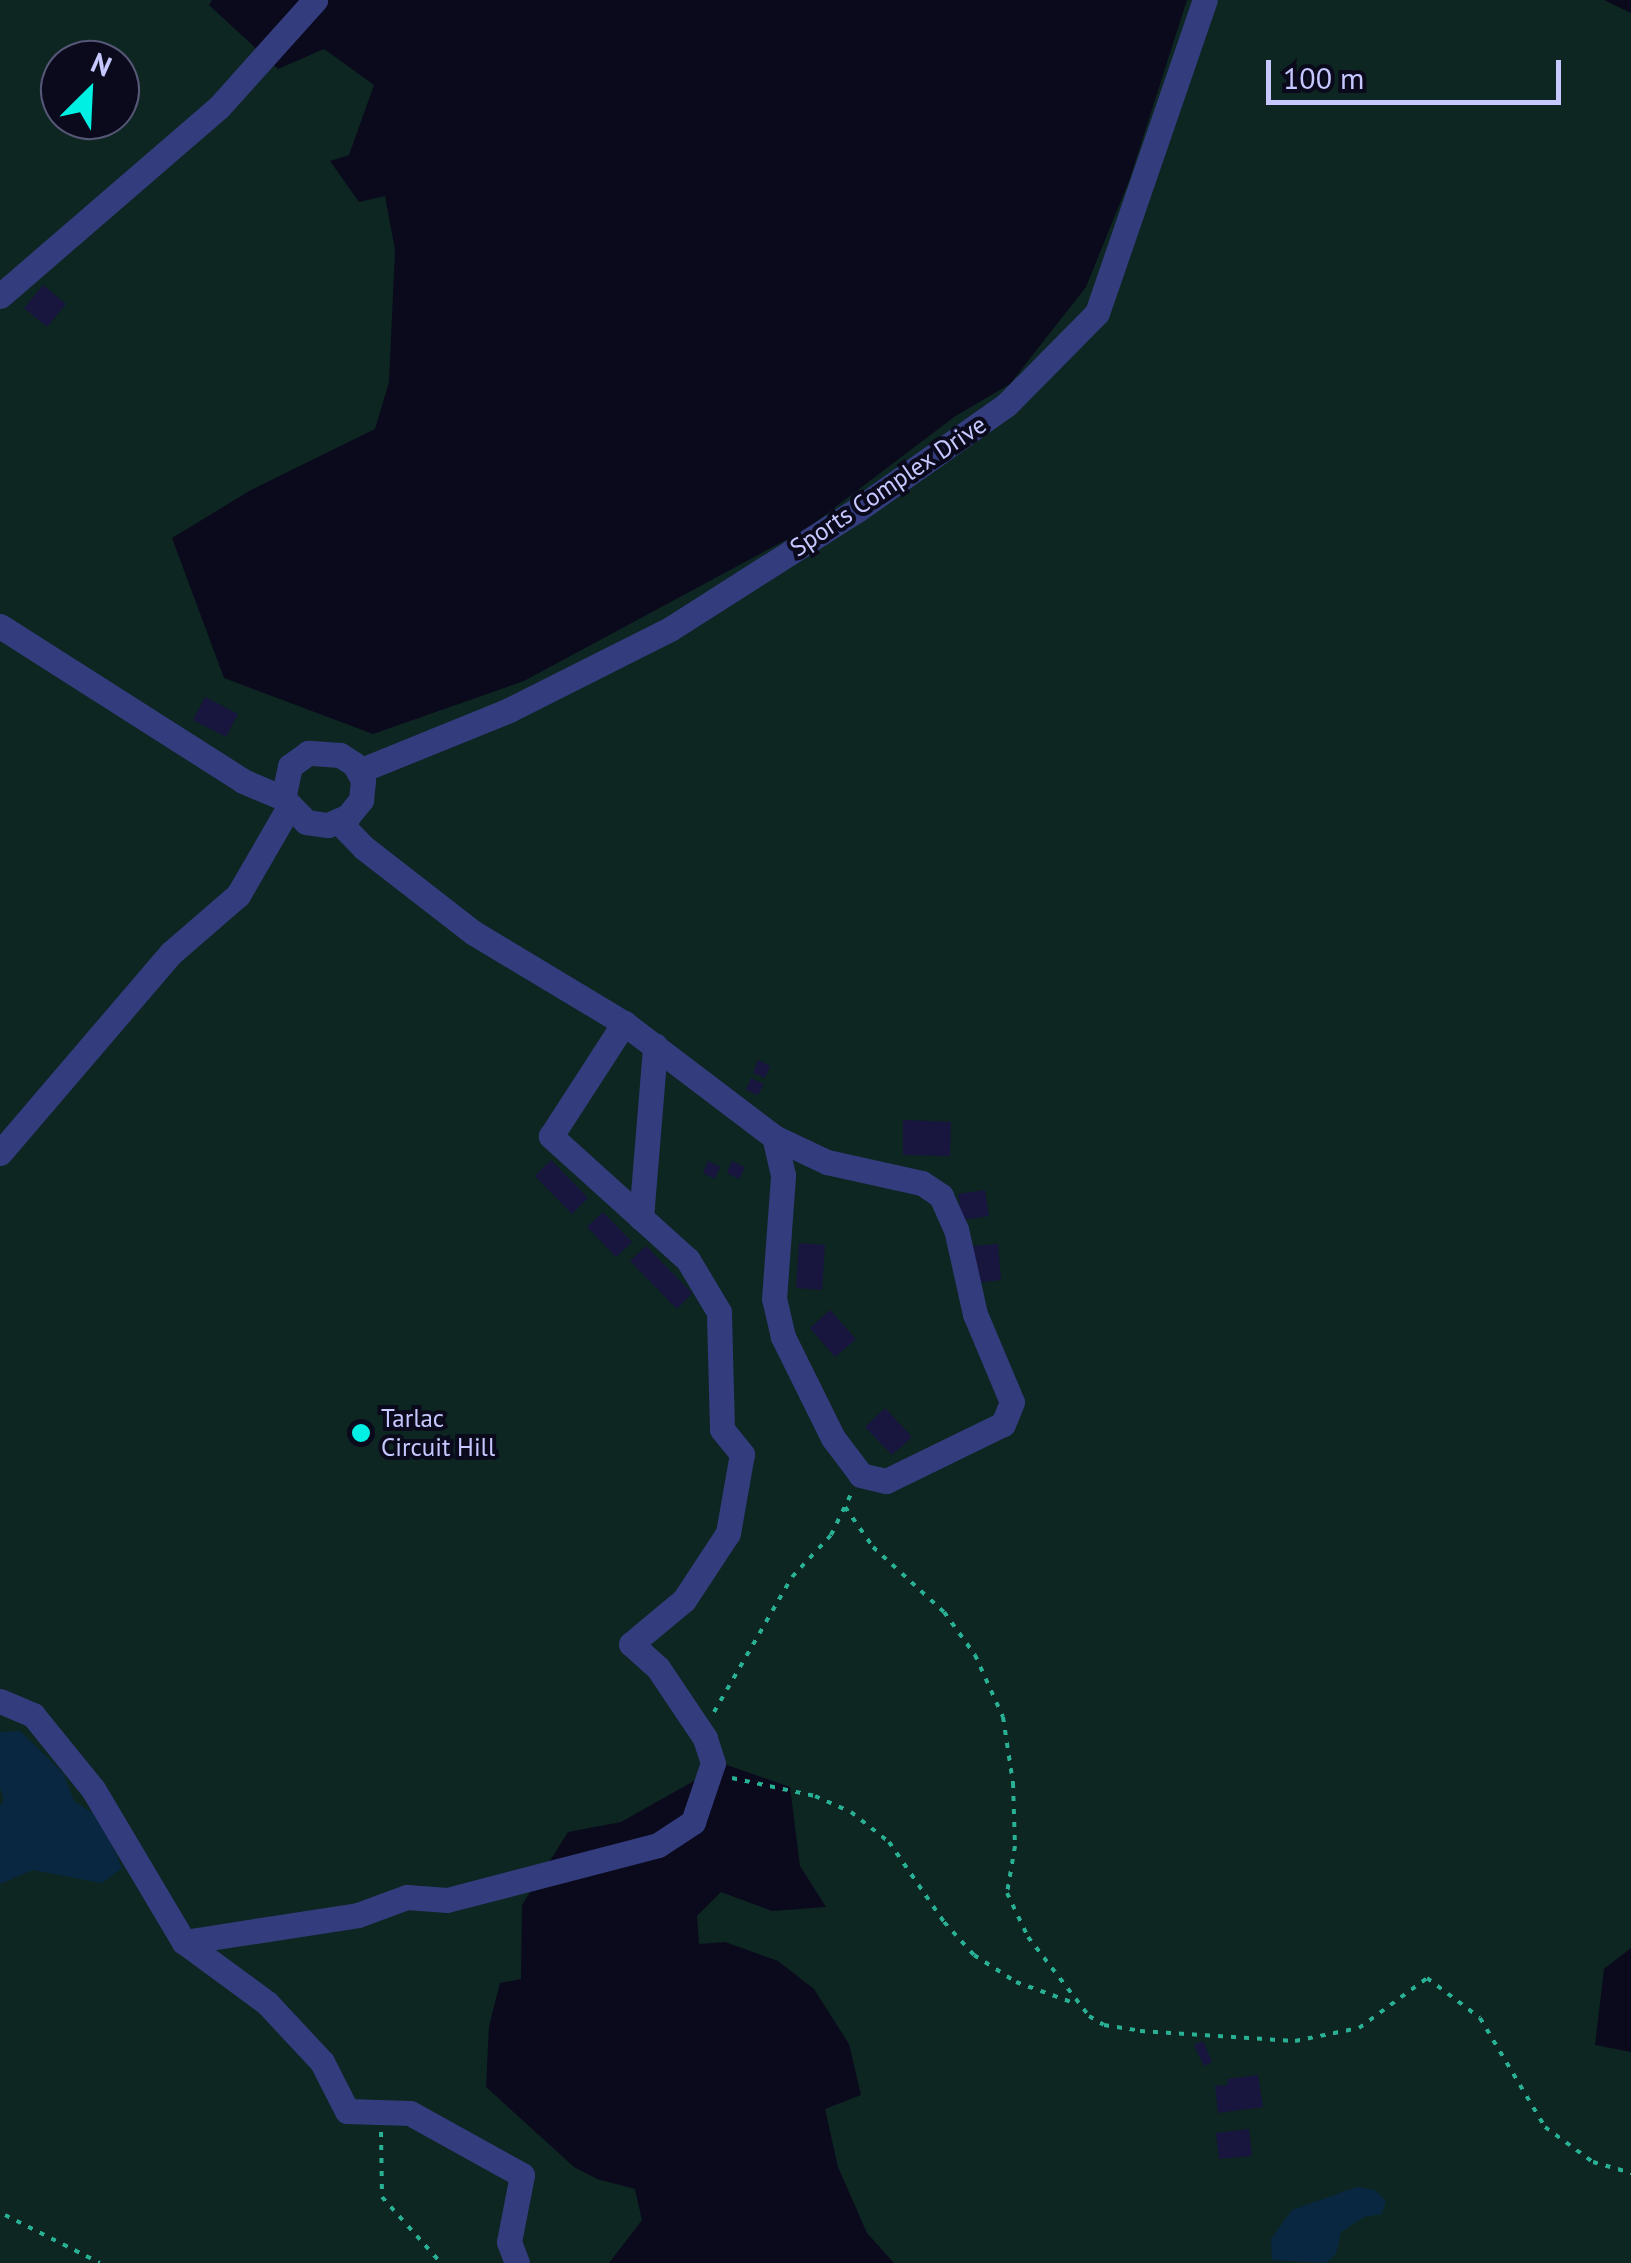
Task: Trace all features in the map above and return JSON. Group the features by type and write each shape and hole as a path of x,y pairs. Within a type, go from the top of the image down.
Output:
{"street":[{"path":"0,296 219,108 316,0"},
{"name":"Sports Complex Drive","path":"359,771 509,710 670,629 857,510 1006,405 1097,313 1205,0"},
{"path":"0,626 243,781 286,802 317,825 339,822 361,800 364,790 359,771 340,754 308,753 290,766 286,802 238,896 171,953 0,1154"},
{"path":"339,822 363,848 474,933 624,1023 774,1136 827,1162 922,1183 941,1196 956,1229 976,1314 1012,1402 1003,1424 886,1481 861,1474 834,1438 783,1336 774,1298 783,1192 774,1136"},
{"path":"184,1942 358,1916 407,1897 446,1900 658,1845 693,1822 709,1751 658,1668 631,1644 684,1600 728,1533 742,1454 722,1429 719,1312 688,1260 551,1136 624,1023"},
{"path":"640,1218 655,1046"},
{"path":"0,1701 32,1715 93,1789 184,1942 267,2003 322,2062 347,2112 410,2113 522,2175 510,2242 516,2263"}],"path":[{"path":"861,1474 830,1536 792,1577 717,1706 709,1751 734,1780 815,1796 850,1812 889,1842 944,1922 974,1955 1016,1982 1081,2006"},
{"path":"845,1507 873,1547 944,1612 975,1655 1003,1717 1013,1783 1015,1846 1007,1892 1028,1937 1081,2006 1104,2024 1140,2031 1295,2041 1359,2028 1427,1978 1480,2018 1545,2127 1593,2162 1631,2174"},
{"path":"381,2112 382,2198 441,2263"},
{"path":"5,2215 100,2263"}],"green space":[{"path":"0,0 212,0 209,5 278,69 324,49 374,85 349,155 330,161 359,202 385,196 395,250 389,382 375,429 251,490 172,538 224,678 373,734 524,681 808,528 954,417 1010,384 1086,287 1129,181 1187,0 1604,0 1631,13 1631,1948 1604,1969 1595,2045 1631,2052 1631,2263 894,2263 867,2233 838,2167 825,2109 861,2095 849,2044 814,1989 778,1961 725,1942 699,1944 697,1916 721,1892 772,1911 826,1907 800,1866 790,1787 724,1764 621,1822 568,1832 522,1905 521,1979 500,1983 489,2026 486,2087 574,2167 597,2179 635,2189 642,2220 609,2263 0,2263"}],"water":[{"path":"20,1731 63,1773 74,1801 101,1819 122,1868 102,1883 33,1870 0,1884 0,1806 4,1799 0,1788 0,1732"},
{"path":"1357,2187 1375,2190 1386,2201 1382,2214 1364,2217 1341,2232 1336,2254 1326,2263 1272,2260 1271,2239 1292,2210"}],"building":[{"path":"43,285 66,304 47,327 24,308"},
{"path":"205,697 238,714 226,737 193,720"},
{"path":"758,1060 770,1066 765,1078 753,1073"},
{"path":"751,1078 764,1084 758,1095 746,1090"},
{"path":"903,1120 951,1122 950,1156 903,1155"},
{"path":"551,1160 588,1198 572,1214 535,1176"},
{"path":"708,1161 720,1167 715,1179 703,1173"},
{"path":"732,1161 745,1167 739,1179 727,1173"},
{"path":"985,1190 989,1216 962,1220 958,1194"},
{"path":"603,1212 632,1242 616,1257 587,1227"},
{"path":"799,1243 825,1245 822,1290 796,1288"},
{"path":"998,1244 1001,1280 977,1283 973,1246"},
{"path":"646,1246 692,1293 677,1309 630,1261"},
{"path":"830,1310 856,1339 835,1357 810,1328"},
{"path":"885,1408 912,1437 892,1455 865,1427"},
{"path":"1203,2041 1212,2062 1204,2066 1194,2045"},
{"path":"1258,2075 1263,2107 1218,2113 1215,2086 1228,2085 1227,2079"},
{"path":"1249,2129 1252,2156 1219,2159 1216,2133"}],"place":[{"name":"Tarlac Circuit Hill","path":"361,1433"}]}
